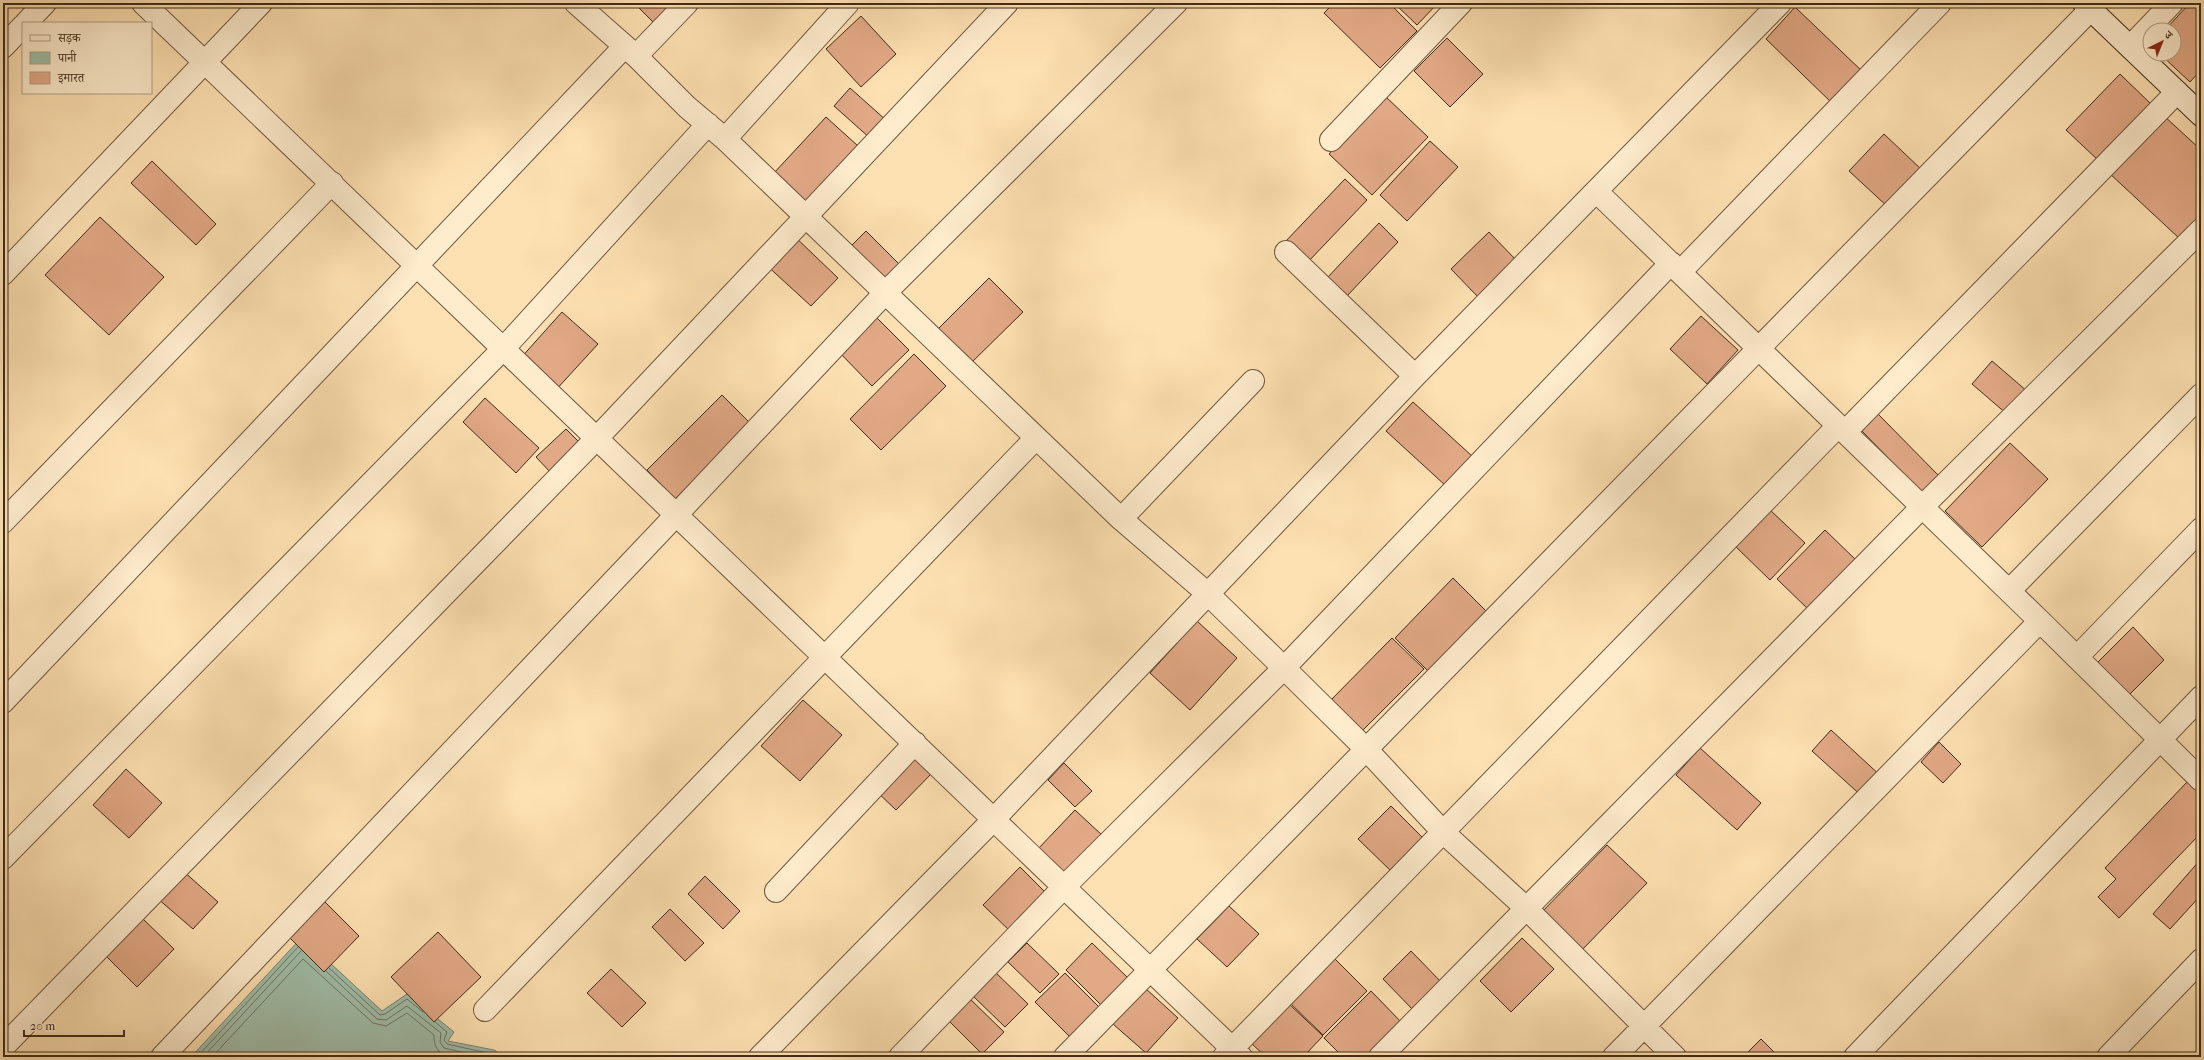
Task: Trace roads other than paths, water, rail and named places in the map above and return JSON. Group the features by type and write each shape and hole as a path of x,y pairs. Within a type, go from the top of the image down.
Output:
{"street":[{"path":"27,22 45,3"},
{"path":"143,3 994,819 1149,969 1232,1054 1444,833 2177,92"},
{"path":"3,274 260,3"},
{"path":"576,3 630,51 687,107 725,139 1121,519 1208,594 1366,749 1444,833 1527,909 1675,1057"},
{"path":"3,702 417,265 630,51 687,3"},
{"path":"725,139 848,3"},
{"path":"3,1047 597,438 1007,3"},
{"path":"162,1057 677,514 885,292 1176,3"},
{"path":"1330,140 1461,3"},
{"path":"760,1057 994,819 1415,376 1597,192 1780,3"},
{"path":"900,1057 1064,887 1284,668 1675,268 1940,3"},
{"path":"2130,46 2172,3"},
{"path":"1065,1057 1149,969 1758,348 2087,6 2201,115"},
{"path":"3,47 22,27"},
{"path":"3,858 504,348 708,124"},
{"path":"3,522 332,183"},
{"path":"1597,192 2040,621 2201,780"},
{"path":"1380,1057 1922,507 2201,230"},
{"path":"1286,252 1415,376"},
{"path":"1121,519 1253,381"},
{"path":"2009,591 2201,395"},
{"path":"485,1010 672,818 824,656 1036,438"},
{"path":"2076,657 2201,529"},
{"path":"1614,1057 2040,621"},
{"path":"1855,1057 2201,697"},
{"path":"776,891 915,743"},
{"path":"2108,1057 2201,960"}],"water":[{"path":"302,937 382,1011 407,994 454,1032 448,1041 494,1050 505,1057 191,1057"}]}
